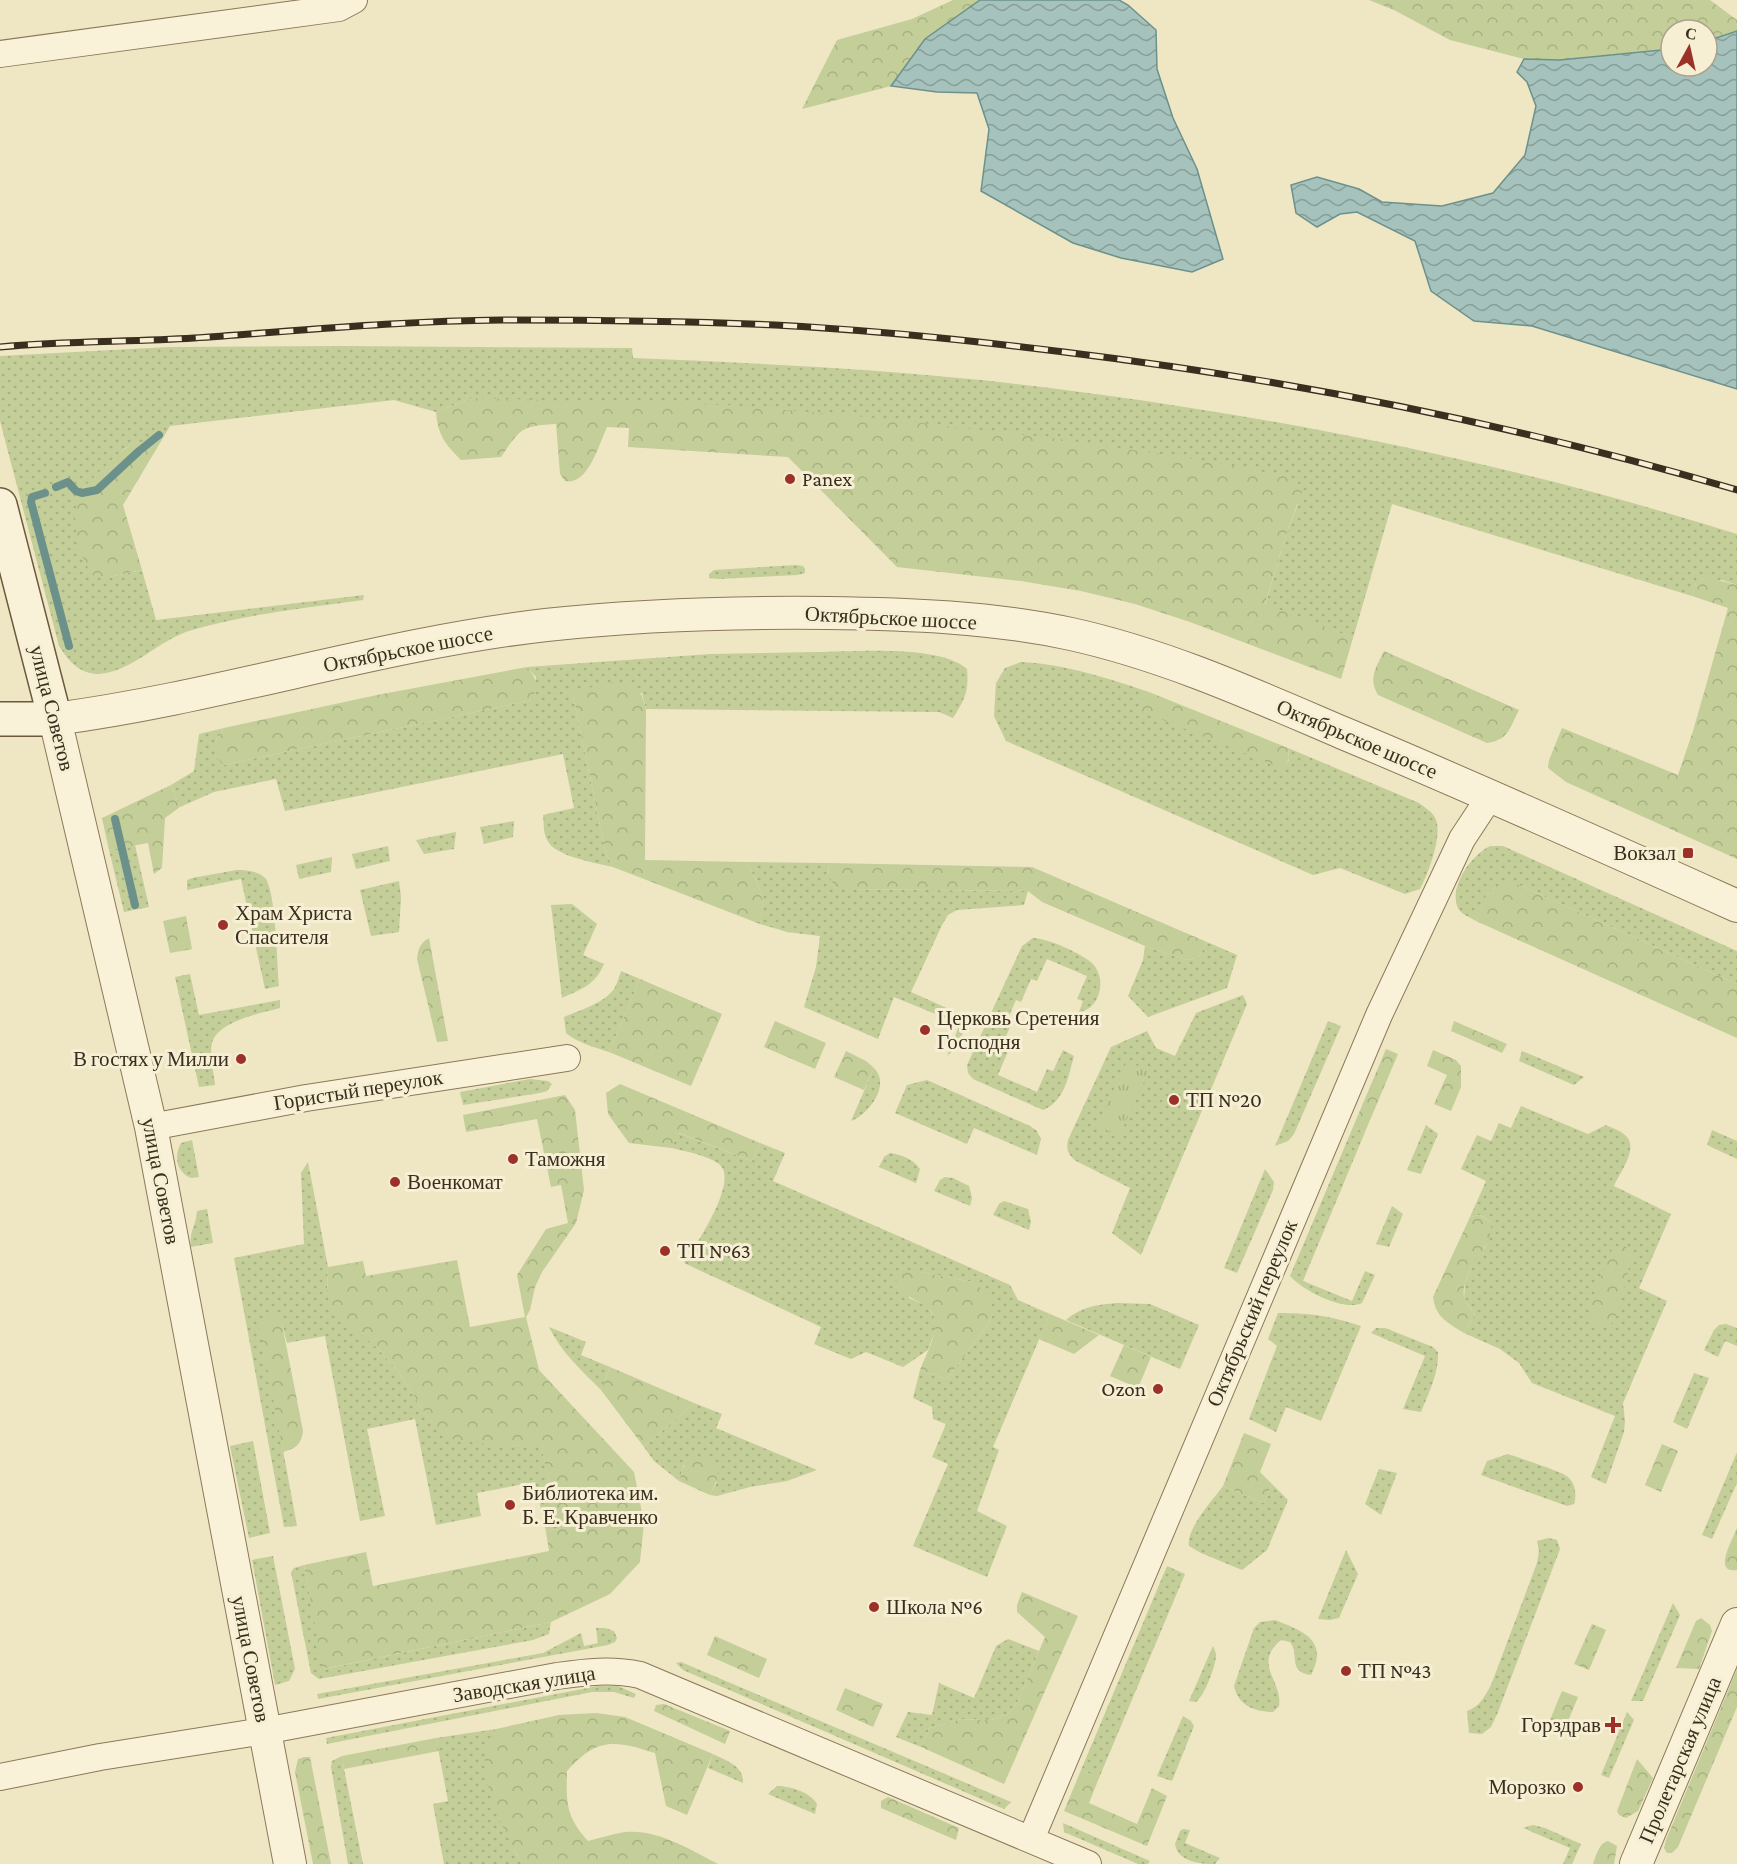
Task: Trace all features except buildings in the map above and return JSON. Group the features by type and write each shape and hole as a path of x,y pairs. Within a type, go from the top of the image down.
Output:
{"main road":[{"name":"улица Советов","path":"0,505 55,719"},
{"name":"Октябрьское шоссе","path":"0,719 55,719"}],"street":[{"path":"0,54 339,8 354,0"},
{"name":"Октябрьское шоссе","path":"55,719 167,700 415,646 548,625 640,617 742,614 909,616 1029,627 1066,633 1136,650 1234,687 1491,795 1737,906"},
{"name":"улица Советов","path":"55,719 151,1127 290,1864"},
{"name":"Октябрьский переулок","path":"1031,1839 1379,1015 1462,839 1491,795"},
{"name":"Гористый переулок","path":"151,1127 295,1100 567,1058"},
{"name":"Пролетарская улица","path":"1636,1864 1737,1624"},
{"name":"Заводская улица","path":"0,1777 100,1757 264,1731 586,1671 621,1671 640,1674 1088,1864"}],"green space":[{"path":"953,0 980,0 925,39 891,86 802,109 837,40 912,19"},
{"path":"1369,0 1710,0 1737,20 1737,31 1719,37 1719,18 1659,18 1659,50 1560,60 1524,59 1450,40 1394,10"},
{"path":"169,347 632,348 633,358 850,369 981,380 1077,391 1268,421 1363,439 1551,481 1737,534 1737,585 1722,580 1696,583 1692,596 1392,504 1353,638 1265,605 1298,504 473,398 436,412 394,400 170,426 160,443 138,442 125,448 80,491 109,577 142,570 156,620 364,595 363,600 255,616 192,630 168,640 134,662 111,672 98,674 85,672 75,665 59,646 0,421 0,356"},
{"path":"473,398 730,405 887,419 1052,438 1194,459 1285,476 1296,481 1303,489 1265,604 1353,638 1341,679 1190,622 1135,604 1081,591 1021,581 897,567 788,457 628,447 629,428 607,427 586,471 573,481 565,481 560,474 556,424 523,430 501,457 461,460 443,439 436,412"},
{"path":"138,442 160,443 123,505 142,570 109,577 94,576 80,548 75,525 75,513 80,493 122,451"},
{"path":"803,566 805,573 709,578 709,574 714,570"},
{"path":"1706,577 1737,585 1737,859 1566,782 1548,768 1562,728 1678,775 1728,608 1692,596 1696,583"},
{"path":"873,651 937,656 954,661 967,669 965,695 953,718 939,712 646,709 642,693 572,691 606,854 613,867 569,856 554,848 547,840 543,815 574,808 563,754 285,811 276,779 214,792 180,807 171,785 194,771 199,734 224,728 215,742 215,754 223,765 532,700 536,677 527,667 711,654"},
{"path":"1384,651 1519,710 1508,732 1500,739 1487,743 1378,695 1373,678"},
{"path":"1021,662 1070,669 1149,692 1142,697 1283,766 1289,760 1288,748 1419,803 1434,816 1438,832 1431,863 1420,889 1405,894 1340,868 1313,875 1006,741 994,716 996,683 1005,668"},
{"path":"527,667 535,682 532,700 223,765 215,755 215,742 224,728 377,695"},
{"path":"613,683 636,688 642,695 646,709 645,860 746,862 762,898 760,924 613,867 606,854 572,691"},
{"path":"1149,692 1288,748 1289,759 1283,767 1274,765 1141,711 1142,697"},
{"path":"171,785 180,807 165,818 162,868 154,874 148,843 109,850 102,818"},
{"path":"514,821 513,837 484,844 480,827"},
{"path":"456,832 454,849 424,854 416,840"},
{"path":"135,845 149,907 124,912 109,850"},
{"path":"388,846 390,861 356,869 352,854"},
{"path":"1490,846 1503,846 1737,951 1737,984 1517,884 1507,884 1493,889 1485,898 1476,921 1468,917 1457,906 1457,889 1470,863"},
{"path":"332,857 331,872 299,879 296,865"},
{"path":"746,862 828,863 829,876 848,889 1028,891 1024,905 957,910 948,915 942,925 911,992 969,1018 958,1043 947,1056 960,1024 894,997 878,1039 804,1007 816,967 820,936 787,932 760,924 761,891"},
{"path":"828,863 1032,867 1207,942 1199,957 1188,960 1145,946 1042,902 1028,891 848,889 833,883 829,876"},
{"path":"237,870 259,874 269,885 274,912 279,986 265,989 241,879 187,890 187,880 192,878"},
{"path":"399,881 401,897 399,932 371,936 360,890"},
{"path":"1503,883 1517,884 1737,984 1737,1038 1476,921 1482,903 1488,894"},
{"path":"572,904 597,924 583,955 604,964 592,982 562,998 551,905"},
{"path":"186,916 192,949 170,953 163,921"},
{"path":"429,938 448,1041 437,1042 417,959 420,947"},
{"path":"1033,938 1073,951 1093,964 1100,978 1096,1000 1086,1010 1079,1012 1083,1001 1077,999 1087,976 1047,959 1037,981 1031,979 1021,1002 1016,1000 1005,1025 1010,1027 1001,1048 1008,1051 998,1075 1037,1092 1047,1069 1053,1071 1063,1050 1074,1056 1061,1094 1056,1101 1043,1110 973,1079 968,1073 967,1065 1022,946"},
{"path":"1207,942 1237,955 1227,988 1148,1017 1128,996 1143,960 1145,946 1188,960 1199,957"},
{"path":"621,971 640,979 609,1052 581,1042 566,1033 564,1017 604,999 614,989"},
{"path":"190,974 199,1015 280,1000 280,1008 241,1019 222,1029 216,1035 211,1053 215,1085 199,1087 175,977"},
{"path":"640,979 722,1014 691,1086 609,1052"},
{"path":"1243,995 1247,1004 1141,1255 1112,1233 1130,1188 1076,1161 1068,1152 1068,1140 1111,1047 1147,1031 1156,1048 1175,1056 1196,1013"},
{"path":"775,1021 826,1043 815,1069 764,1047"},
{"path":"1328,1021 1341,1026 1294,1134 1288,1141 1275,1146"},
{"path":"1454,1021 1507,1044 1502,1053 1451,1031"},
{"path":"1386,1049 1398,1054 1365,1132 1353,1127"},
{"path":"1433,1050 1456,1060 1461,1066 1461,1087 1451,1111 1434,1104 1447,1075 1427,1066"},
{"path":"846,1051 866,1061 874,1068 864,1090 834,1077"},
{"path":"1522,1051 1584,1077 1574,1085 1519,1061"},
{"path":"1127,1061 1149,1071 1119,1136 1097,1126"},
{"path":"874,1068 879,1075 880,1082 876,1098 865,1112 851,1121"},
{"path":"530,1079 548,1081 552,1084 547,1091 540,1093 463,1105 460,1092"},
{"path":"927,1080 1030,1126 1037,1131 1041,1139 1037,1155 974,1128 967,1144 895,1113 907,1085"},
{"path":"620,1084 760,1143 752,1161 679,1133 671,1148 629,1143 608,1114 606,1093"},
{"path":"565,1095 575,1110 584,1190 576,1223 542,1272 526,1317 539,1370 634,1472 644,1523 640,1562 610,1594 551,1622 323,1669 304,1565 366,1552 373,1586 549,1551 546,1532 559,1529 541,1445 506,1446 445,1437 428,1418 398,1371 379,1350 331,1308 327,1293 328,1267 363,1261 366,1276 457,1260 470,1327 525,1317 517,1275 546,1229 568,1223 561,1185 551,1187 537,1119 466,1132 463,1115"},
{"path":"1521,1106 1588,1134 1606,1125 1622,1133 1630,1142 1629,1155 1614,1186 1671,1214 1639,1288 1667,1301 1623,1403 1624,1432 1606,1484 1591,1477 1615,1416 1532,1383 1519,1363 1500,1349 1464,1333 1475,1314 1464,1300 1465,1283 1474,1262 1486,1246 1491,1222 1480,1215 1470,1217 1486,1181 1461,1169 1477,1135 1491,1141 1499,1123 1511,1128"},
{"path":"1426,1125 1438,1134 1421,1174 1407,1170"},
{"path":"1353,1127 1365,1132 1303,1281 1352,1301 1365,1271 1375,1275 1362,1303 1345,1305 1313,1293 1290,1276"},
{"path":"1712,1130 1737,1141 1737,1159 1707,1145"},
{"path":"678,1133 752,1161 760,1143 785,1153 773,1181 1010,1285 1018,1300 1050,1314 993,1447 999,1450 977,1511 1007,1526 987,1577 913,1546 948,1464 932,1457 946,1424 933,1419 932,1407 913,1398 920,1370 947,1379 987,1326 993,1314 973,1282 921,1272 907,1272 909,1298 927,1306 935,1318 935,1331 928,1350 903,1367 866,1352 851,1359 814,1344 821,1327 684,1263 697,1244 720,1200 724,1173 720,1165 710,1159 671,1148"},
{"path":"192,1140 199,1177 191,1178 179,1168 177,1158 181,1143"},
{"path":"890,1153 907,1158 920,1169 916,1183 879,1167 884,1157"},
{"path":"308,1162 328,1267 327,1293 398,1371 428,1418 506,1446 541,1444 559,1529 546,1532 535,1482 477,1493 481,1516 436,1525 415,1419 367,1429 385,1516 360,1521 325,1336 287,1343 282,1324 260,1325 297,1526 284,1527 234,1258 304,1244 301,1173"},
{"path":"1265,1169 1274,1182 1273,1190 1237,1273 1224,1268"},
{"path":"945,1177 953,1178 969,1186 972,1198 970,1206 934,1191 940,1180"},
{"path":"1004,1201 1028,1209 1031,1222 1029,1230 993,1215 999,1204"},
{"path":"1392,1206 1403,1214 1389,1247 1376,1244"},
{"path":"207,1209 213,1243 191,1247 191,1236 197,1211"},
{"path":"1479,1215 1491,1222 1491,1232 1464,1287 1464,1298 1475,1314 1464,1333 1440,1315 1433,1297 1470,1217"},
{"path":"1625,1246 1631,1252 1631,1261 1615,1319 1609,1326 1599,1327 1592,1321 1591,1302 1611,1251"},
{"path":"907,1272 921,1272 973,1282 990,1295 993,1314 987,1326 947,1379 920,1370 933,1336 934,1319 925,1306 897,1289 896,1278"},
{"path":"1118,1303 1150,1304 1199,1325 1180,1369 1066,1320 1090,1307"},
{"path":"275,1312 282,1324 303,1431 297,1445 283,1452 259,1325"},
{"path":"1278,1313 1320,1316 1361,1326 1321,1421 1286,1407 1276,1432 1249,1419 1277,1346 1268,1339"},
{"path":"1050,1314 1099,1335 1074,1354 1039,1339"},
{"path":"1726,1324 1737,1328 1737,1346 1725,1341 1718,1357 1704,1350 1714,1330 1719,1325"},
{"path":"549,1327 586,1342 581,1355 610,1367 601,1390 566,1353"},
{"path":"1376,1328 1385,1328 1433,1347 1438,1352 1435,1375 1421,1412 1403,1409 1425,1356 1371,1333"},
{"path":"1124,1345 1151,1357 1138,1388 1110,1376"},
{"path":"610,1367 694,1403 644,1447 601,1390"},
{"path":"1694,1373 1709,1378 1687,1429 1673,1422"},
{"path":"694,1403 722,1414 716,1428 817,1470 787,1481 750,1487 717,1496 710,1495 717,1482 684,1465 679,1481 654,1461 644,1447"},
{"path":"1244,1433 1271,1444 1260,1472 1272,1484 1264,1503 1223,1486"},
{"path":"253,1441 270,1533 249,1538 230,1446"},
{"path":"1662,1444 1678,1451 1661,1492 1645,1485"},
{"path":"1737,1452 1737,1483 1712,1539 1702,1535"},
{"path":"1508,1454 1568,1477 1575,1489 1574,1504 1567,1506 1481,1475 1487,1461"},
{"path":"704,1458 715,1465 718,1474 710,1495 679,1481 682,1470 689,1461"},
{"path":"1379,1469 1397,1473 1381,1515 1365,1504"},
{"path":"1272,1484 1288,1500 1267,1550 1242,1570 1189,1546 1189,1539 1196,1524 1223,1486 1264,1503"},
{"path":"1737,1528 1737,1570 1730,1570 1726,1567 1726,1555"},
{"path":"1548,1538 1557,1540 1560,1549 1498,1712 1491,1727 1482,1734 1469,1733 1467,1711 1481,1701 1491,1685 1537,1563 1539,1551 1537,1541"},
{"path":"1346,1550 1358,1574 1339,1618 1318,1619"},
{"path":"273,1556 295,1669 289,1681 275,1685 252,1560"},
{"path":"304,1565 324,1669 551,1622 549,1634 533,1640 319,1679 311,1673 291,1572 294,1568"},
{"path":"1167,1566 1185,1574 1099,1778 1081,1770"},
{"path":"1022,1592 1078,1616 1004,1784 921,1747 930,1728 961,1719 991,1720 1008,1714 1018,1701 1045,1637 1017,1612"},
{"path":"1673,1603 1680,1615 1643,1701 1631,1701"},
{"path":"1701,1618 1710,1625 1712,1631 1699,1669 1676,1668 1696,1621"},
{"path":"1275,1620 1295,1628 1310,1638 1317,1653 1311,1675 1299,1670 1296,1666 1290,1642 1281,1640 1273,1649 1269,1657 1269,1665 1279,1697 1279,1706 1273,1712 1266,1712 1253,1709 1243,1703 1234,1686 1254,1628 1260,1622"},
{"path":"1592,1624 1606,1630 1589,1670 1574,1664"},
{"path":"596,1628 614,1631 617,1638 615,1642 318,1699 317,1694 543,1653 581,1633 584,1646 598,1643"},
{"path":"715,1636 767,1659 759,1678 707,1655"},
{"path":"1008,1639 1039,1651 1018,1701 1008,1714 991,1720 961,1719 930,1728 921,1747 896,1737 908,1712 932,1715 939,1683 974,1698 996,1646"},
{"path":"1213,1646 1216,1654 1209,1680 1199,1699 1196,1702 1189,1701"},
{"path":"681,1662 1011,1802 1004,1809 683,1670 676,1663"},
{"path":"1737,1669 1737,1707 1678,1847 1672,1853 1667,1853 1664,1848 1666,1840"},
{"path":"598,1686 618,1686 636,1694 634,1698 614,1692 592,1692 327,1744 326,1738"},
{"path":"845,1688 883,1704 873,1727 836,1710"},
{"path":"1562,1691 1578,1697 1563,1733 1547,1727"},
{"path":"664,1704 730,1731 725,1744 654,1711 656,1705"},
{"path":"1627,1712 1634,1720 1609,1778 1601,1775"},
{"path":"596,1713 625,1717 713,1754 687,1815 666,1806 655,1753 617,1744 607,1744 588,1752 567,1771 567,1800 575,1824 588,1841 625,1832 650,1834 674,1842 718,1864 522,1864 495,1809 490,1793 485,1763 489,1742 496,1729 559,1715"},
{"path":"1183,1716 1194,1726 1172,1781 1157,1776"},
{"path":"496,1729 486,1750 514,1850 522,1864 444,1864 433,1804 448,1801 436,1738"},
{"path":"436,1738 439,1751 344,1769 342,1756"},
{"path":"713,1754 738,1768 743,1777 743,1783 708,1768"},
{"path":"342,1756 363,1864 348,1864 331,1767 332,1761"},
{"path":"310,1757 331,1864 313,1864 295,1772 298,1759"},
{"path":"1637,1759 1653,1778 1638,1811 1626,1818 1619,1815 1617,1811"},
{"path":"1081,1770 1099,1778 1089,1803 1137,1824 1152,1788 1167,1796 1147,1846 1064,1811"},
{"path":"777,1786 788,1787 810,1796 817,1804 815,1814 768,1794"},
{"path":"888,1797 959,1828 956,1840 881,1808 881,1801"},
{"path":"1063,1823 1150,1861 1148,1864 1138,1864 1064,1832"},
{"path":"1533,1825 1581,1844 1572,1864 1563,1864 1570,1848 1523,1828"},
{"path":"1183,1829 1190,1830 1185,1843 1220,1858 1215,1864 1190,1861 1180,1855 1175,1844"},
{"path":"1608,1841 1617,1846 1614,1864 1593,1864 1600,1847"}],"water":[{"path":"980,0 1119,0 1156,30 1157,69 1173,118 1197,169 1223,259 1192,272 1121,258 1073,243 981,191 989,129 977,93 937,92 891,86 925,39"},
{"path":"1737,31 1737,389 1532,326 1474,321 1431,291 1415,241 1357,212 1340,214 1317,227 1296,213 1291,185 1317,177 1359,189 1382,202 1442,206 1493,193 1525,155 1536,106 1527,82 1517,72 1524,59 1560,60 1659,50 1659,78 1719,78 1719,37"}],"waterway":[{"path":"56,487 68,482 76,491 82,493 97,490 159,435"},
{"path":"45,493 32,497 31,502 69,646"},
{"path":"115,819 135,905"}],"railway":[{"path":"0,347 194,338 386,324 502,320 741,324 884,333 992,343 1149,363 1319,391 1487,425 1737,490"}],"place":[{"name":"Panex","path":"790,479"},
{"name":"Вокзал","path":"1688,853"},
{"name":"Храм Христа Спасителя","path":"223,925"},
{"name":"Церковь Сретения Господня","path":"925,1030"},
{"name":"В гостях у Милли","path":"241,1059"},
{"name":"ТП №20","path":"1174,1100"},
{"name":"Таможня","path":"513,1159"},
{"name":"Военкомат","path":"395,1182"},
{"name":"ТП №63","path":"665,1251"},
{"name":"Ozon","path":"1158,1389"},
{"name":"Библиотека им. Б. Е. Кравченко","path":"510,1505"},
{"name":"Школа №6","path":"874,1607"},
{"name":"ТП №43","path":"1346,1671"},
{"name":"Горздрав","path":"1613,1725"},
{"name":"Морозко","path":"1578,1787"}]}
